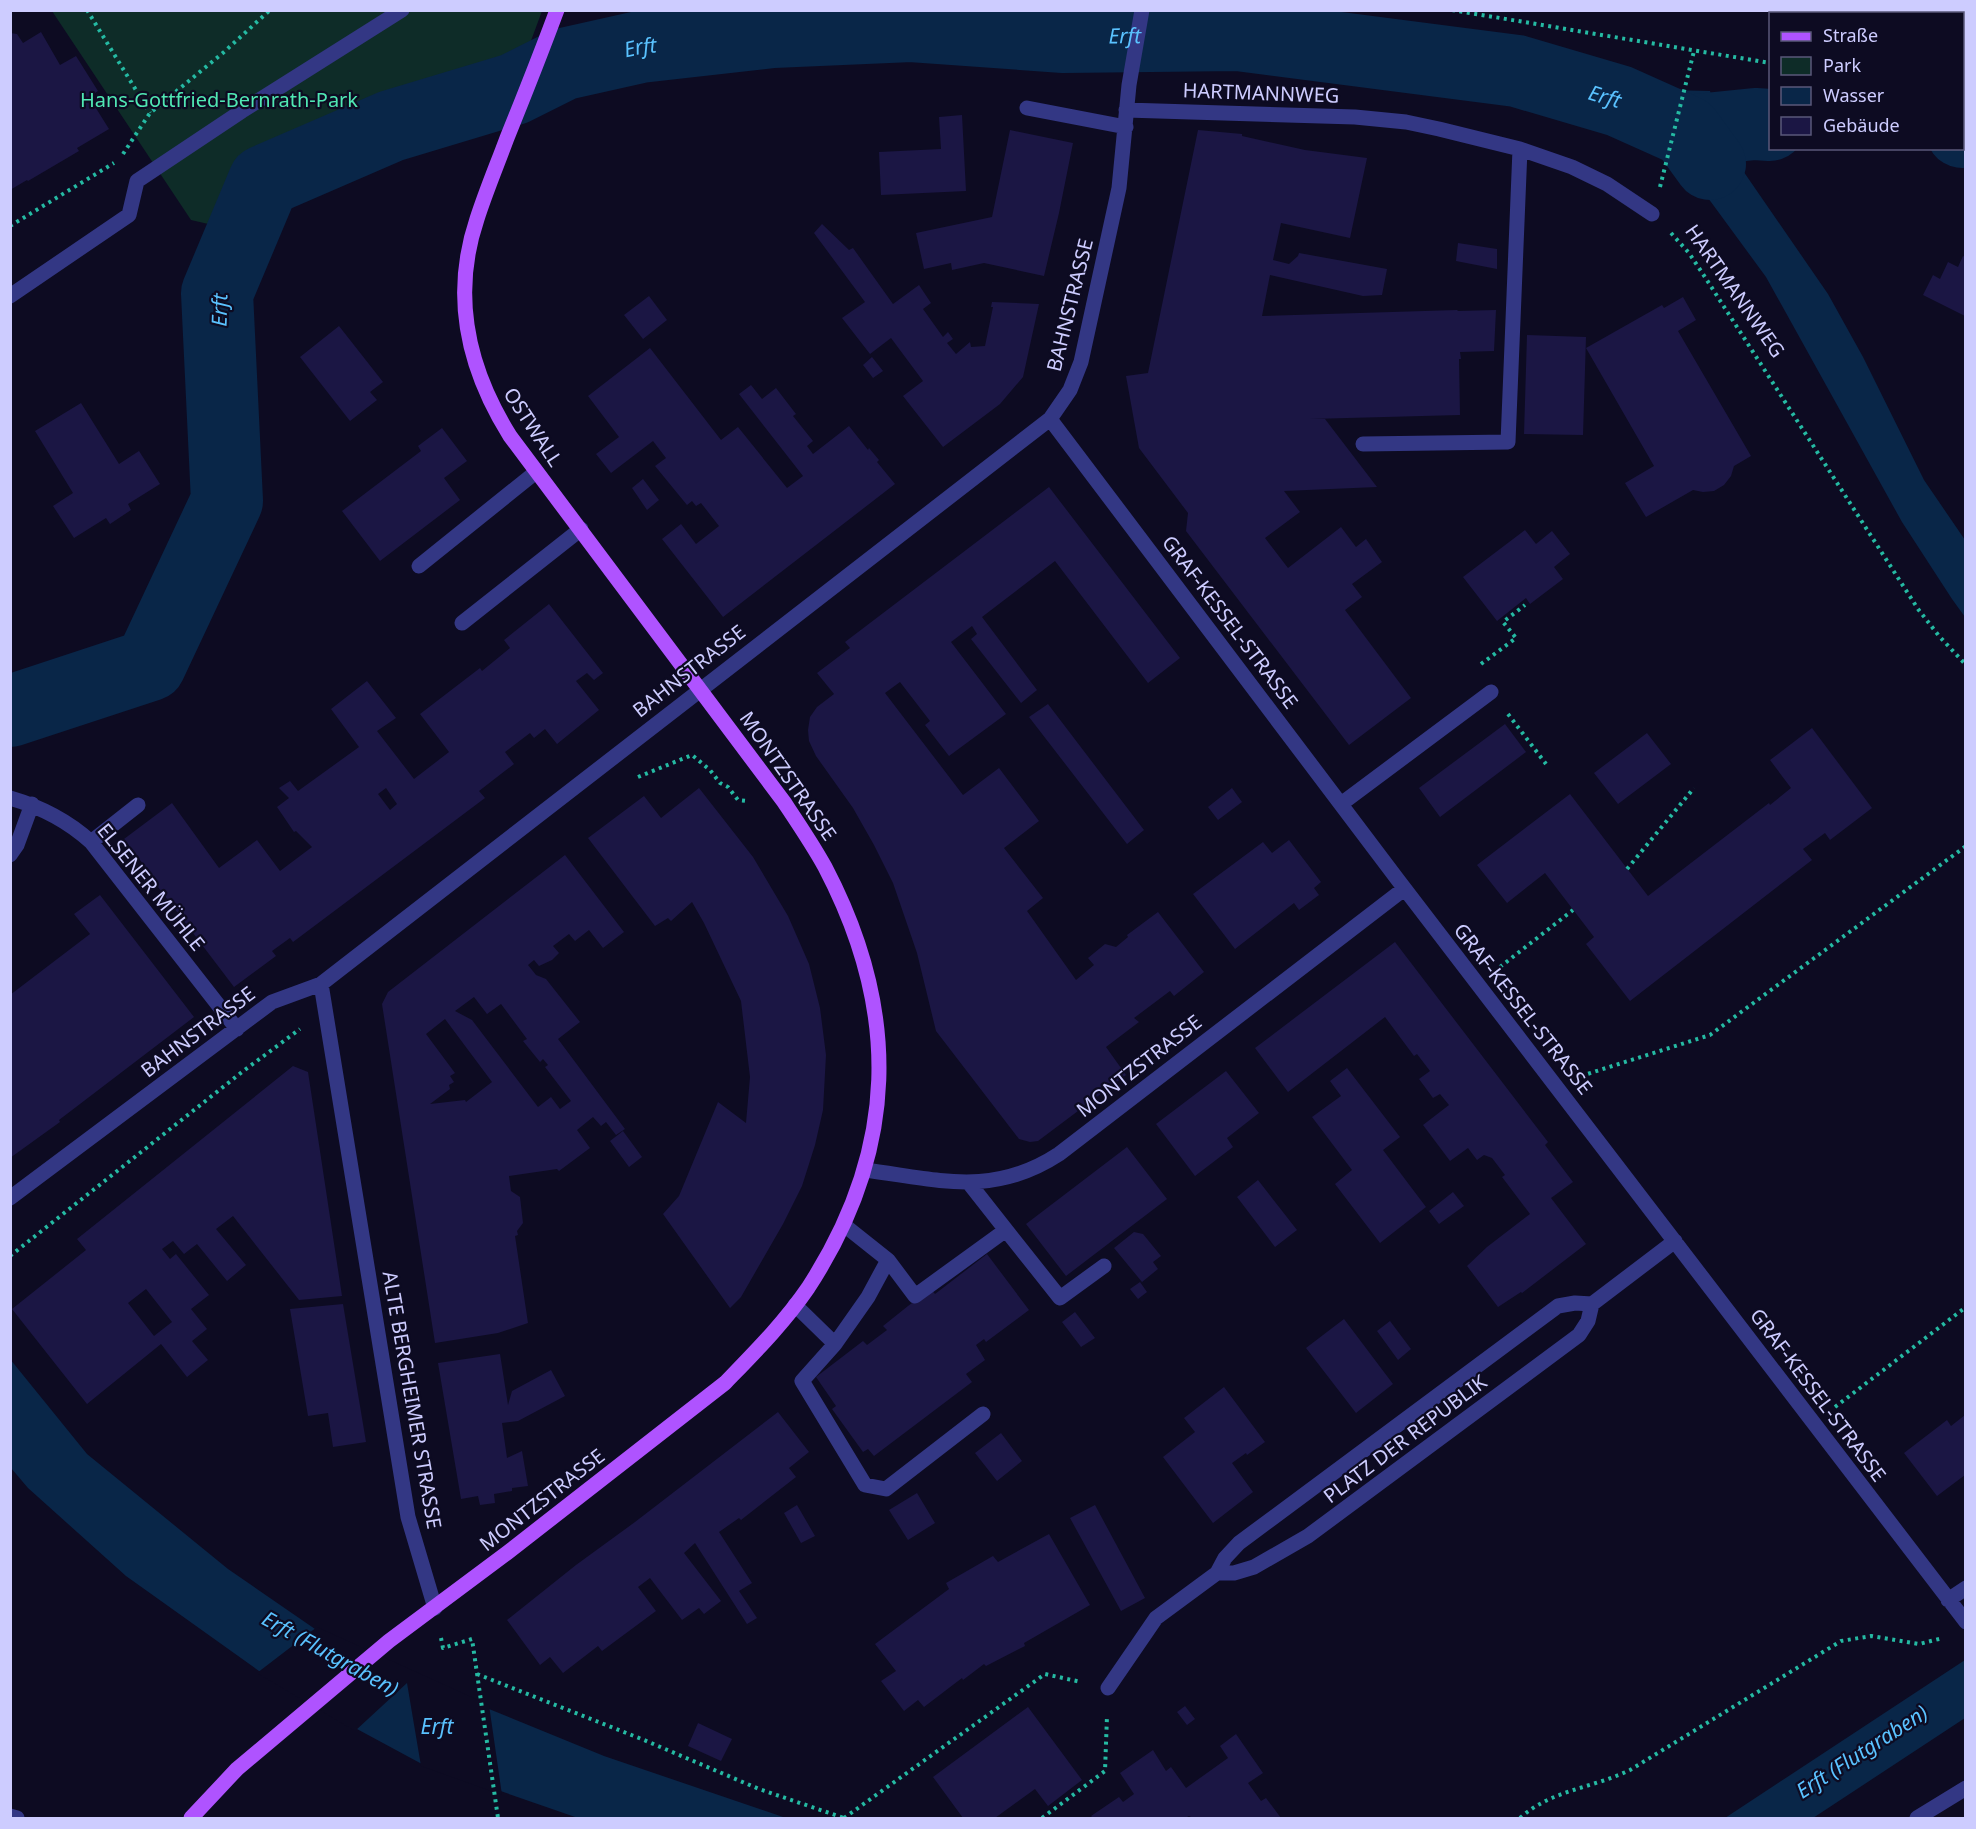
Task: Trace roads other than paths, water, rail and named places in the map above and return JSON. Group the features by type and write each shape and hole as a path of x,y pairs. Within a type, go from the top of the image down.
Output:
{"main road":[{"name":"OSTWALL","path":"557,10 474,229 466,273 470,348 486,393 505,429 700,688"},
{"name":"MONTZSTRASSE","path":"191,1818 237,1768 297,1716 389,1641 435,1608 724,1383 753,1354 795,1305 844,1225 864,1170 876,1117 880,1057 870,987 856,937 824,866 784,802 700,688"}],"street":[{"path":"10,296 129,215 137,181 242,111 402,10"},
{"name":"BAHNSTRASSE","path":"10,1198 272,1002 321,984 1050,419 1070,390 1081,362 1119,188 1129,85 1142,10"},
{"path":"1027,108 1126,127"},
{"name":"HARTMANNWEG","path":"1126,110 1373,118 1456,132 1520,149 1572,167 1607,184 1652,214"},
{"path":"1362,444 1508,442 1520,149"},
{"name":"GRAF-KESSEL-STRASSE","path":"1050,419 1404,889 1965,1622"},
{"path":"419,566 536,472"},
{"path":"462,622 581,529"},
{"path":"1341,804 1491,692"},
{"name":"ELSENER MÜHLE","path":"10,798 32,804 64,821 91,842 237,1029"},
{"path":"10,855 17,845 32,804"},
{"path":"91,842 138,805"},
{"name":"MONTZSTRASSE","path":"864,1170 969,1183 988,1182 1033,1170 1059,1154 1404,889"},
{"name":"ALTE BERGHEIMER STRASSE","path":"321,984 408,1517 435,1608"},
{"path":"969,1183 1060,1298 1104,1266"},
{"path":"844,1225 888,1260 915,1296 1006,1230"},
{"path":"1592,1304 1675,1241"},
{"path":"888,1260 868,1297 835,1344 802,1381 865,1485 886,1489 983,1414"},
{"name":"PLATZ DER REPUBLIK","path":"1108,1688 1156,1618 1217,1573 1225,1558 1239,1543 1558,1306 1575,1303 1592,1304 1588,1321 1579,1335 1326,1524 1254,1567 1234,1573 1217,1573"},
{"path":"795,1305 835,1344"},
{"path":"1948,1600 1965,1588"},
{"path":"1917,1818 1965,1788"},
{"path":"10,1816 17,1818"}],"water":[{"path":"1667,90 1710,91 1728,149 1828,294 1863,357 1924,480 1965,540 1965,617 1902,522 1766,277 1681,165 1627,134 1635,95"},
{"name":"Erft","path":"10,1359 87,1454 228,1569 315,1629 489,1709 604,1756 786,1818 578,1818 420,1763 357,1729 259,1671 126,1576 28,1488 11,1468"},
{"name":"Erft (Flutgraben)","path":"1965,1660 1965,1718 1813,1818 1725,1818"}],"waterway":[{"name":"Erft","path":"10,711 150,665 227,501 217,293 264,181 391,126 514,89 564,64 640,47 773,32 911,26 1064,37 1238,35 1517,71 1619,101 1686,131 1710,164"},
{"name":"Erft","path":"1686,131 1755,124 1769,125"}],"park label":[{"name":"Hans-Gottfried-Bernrath-Park","path":"219,100"}]}
